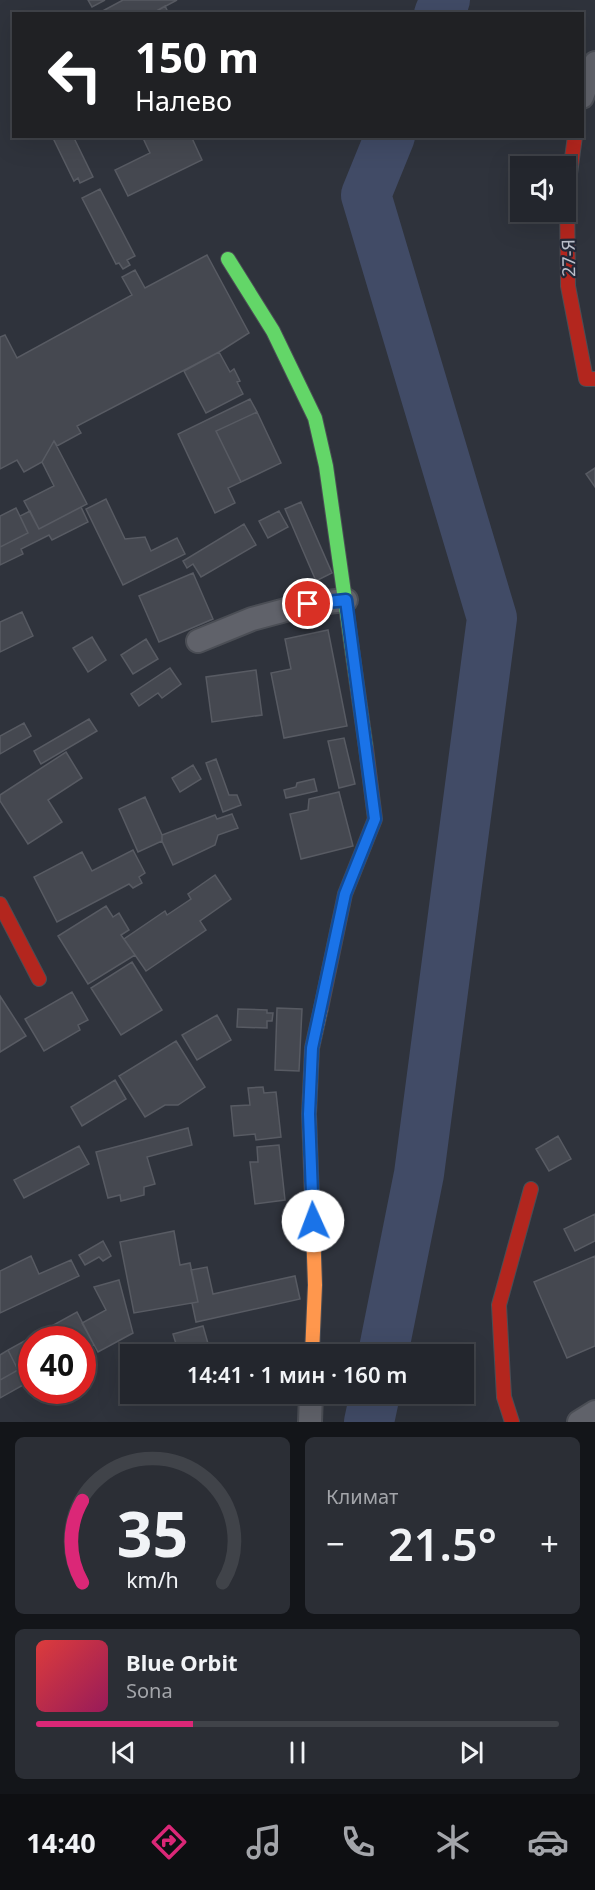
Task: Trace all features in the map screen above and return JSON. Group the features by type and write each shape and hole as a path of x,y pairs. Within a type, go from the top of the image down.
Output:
{"street":[{"path":"584,92 595,63"},
{"name":"27-Я","path":"575,138 567,196 568,286 591,379"},
{"path":"228,260 273,331 315,418 326,466 375,819 345,894 312,1048 309,1114 315,1285 312,1344"},
{"path":"198,641 252,619 308,604 346,600"},
{"path":"0,904 39,979"},
{"path":"512,1422 504,1397 499,1305 531,1189"},
{"path":"310,1422 311,1404"},
{"path":"579,1422 595,1412"}],"building":[{"path":"88,0 105,0 92,7"},
{"path":"123,0 177,0 155,12 101,12"},
{"path":"165,6 168,12 154,12"},
{"path":"53,138 74,138 93,177 80,183 78,178 74,181"},
{"path":"143,138 192,138 202,160 128,196 115,170 150,153"},
{"path":"100,189 135,256 127,260 130,265 123,269 119,263 116,264 82,198"},
{"path":"207,255 249,333 219,352 77,426 81,433 57,446 54,441 42,462 24,472 17,460 0,469 0,337 5,335 17,358 132,295 122,277 135,270 145,288"},
{"path":"219,352 230,372 234,369 243,394 206,413 184,371"},
{"path":"250,399 257,412 216,431 241,482 228,488 235,503 215,513 178,434"},
{"path":"257,412 281,463 241,482 216,431"},
{"path":"54,441 87,504 39,529 24,501 54,486 42,462"},
{"path":"595,468 595,487 586,474"},
{"path":"106,499 125,539 145,537 151,551 177,538 185,554 123,585 86,509"},
{"path":"301,502 332,573 316,581 285,509"},
{"path":"81,507 88,522 52,540 49,535 21,549 23,554 0,565 0,547 28,533 20,516 30,511 39,529"},
{"path":"16,508 28,533 0,547 0,516"},
{"path":"279,511 288,527 268,538 259,521"},
{"path":"244,524 256,545 201,577 193,564 187,568 183,561"},
{"path":"193,573 213,619 159,642 139,596"},
{"path":"22,612 33,636 0,652 0,622"},
{"path":"328,630 347,726 284,738 271,673 291,669 285,639"},
{"path":"92,637 106,660 88,672 73,648"},
{"path":"146,639 158,659 133,674 121,655"},
{"path":"170,668 181,684 162,698 158,693 139,706 131,694"},
{"path":"256,670 262,715 212,722 206,677"},
{"path":"89,719 97,731 41,764 34,751"},
{"path":"24,723 31,736 0,754 0,736"},
{"path":"344,738 355,784 339,788 328,741"},
{"path":"66,752 82,778 48,800 62,822 28,844 0,801 0,795"},
{"path":"216,759 229,795 237,795 241,805 223,812 206,763"},
{"path":"193,765 201,779 180,792 172,778"},
{"path":"314,779 317,791 286,798 284,790 296,787 297,783"},
{"path":"339,792 353,846 301,859 290,814 308,810 309,799"},
{"path":"145,797 162,835 162,841 138,852 119,809"},
{"path":"232,814 238,828 218,835 215,845 173,865 162,841 162,835 215,815 217,819"},
{"path":"133,850 145,873 139,877 142,883 133,888 129,884 57,922 34,877 82,852 92,871"},
{"path":"215,875 231,899 200,921 206,930 146,971 124,939 165,911 167,915 191,899 188,894"},
{"path":"106,906 113,917 119,913 129,930 121,935 135,955 88,984 58,936"},
{"path":"132,962 162,1010 121,1035 91,988"},
{"path":"72,992 88,1020 78,1025 80,1030 44,1051 25,1019"},
{"path":"0,996 26,1036 0,1052"},
{"path":"277,1008 302,1009 299,1071 275,1070"},
{"path":"238,1009 267,1010 267,1013 273,1013 272,1021 267,1021 267,1028 237,1027"},
{"path":"217,1015 231,1040 197,1060 182,1035"},
{"path":"176,1041 205,1087 178,1105 165,1105 145,1117 119,1076"},
{"path":"115,1080 126,1099 82,1126 71,1107"},
{"path":"263,1087 264,1093 276,1092 281,1137 256,1140 255,1134 234,1136 231,1106 250,1105 248,1088"},
{"path":"188,1128 192,1145 147,1157 155,1184 144,1187 144,1195 121,1201 120,1195 108,1198 96,1152"},
{"path":"558,1136 571,1159 549,1171 536,1149"},
{"path":"279,1145 285,1200 255,1204 250,1162 258,1162 257,1147"},
{"path":"79,1146 89,1164 24,1198 14,1180"},
{"path":"595,1214 595,1241 575,1251 564,1229"},
{"path":"174,1231 180,1265 190,1263 198,1302 134,1313 120,1242"},
{"path":"103,1241 111,1256 103,1261 99,1257 85,1265 79,1255"},
{"path":"31,1256 39,1274 71,1260 79,1276 0,1313 0,1271"},
{"path":"595,1256 595,1346 567,1358 534,1282"},
{"path":"207,1267 213,1294 295,1276 300,1299 196,1322 192,1303 198,1302 191,1270"},
{"path":"119,1280 133,1333 98,1352 96,1326 84,1326 82,1323 106,1310 94,1287"},
{"path":"77,1312 84,1326 52,1326"},
{"path":"203,1326 208,1344 176,1344 173,1334"},
{"path":"18,1344 18,1370 8,1350"},
{"path":"8,1350 18,1370 0,1380 0,1355"},
{"path":"18,1370 18,1388 0,1398 0,1380"}],"waterway":[{"path":"440,12 445,0"},
{"path":"385,1344 419,1174 492,618 366,195 389,138"},
{"path":"369,1422 373,1404"}],"traffic: fast":[{"path":"228,259 273,331 315,418 326,466 366,748"}],"traffic: slow":[{"path":"312,1344 315,1285 309,1114 312,1048 321,1008"}],"traffic: jam":[{"path":"575,138 567,196 568,286 586,379 595,379"},
{"path":"321,1008 345,894 375,819 366,748"},
{"path":"0,904 39,979"},
{"path":"512,1422 504,1397 499,1305 531,1189"}],"route":[{"path":"308,604 346,600 375,819 345,894 312,1048 309,1114 313,1221"}]}
